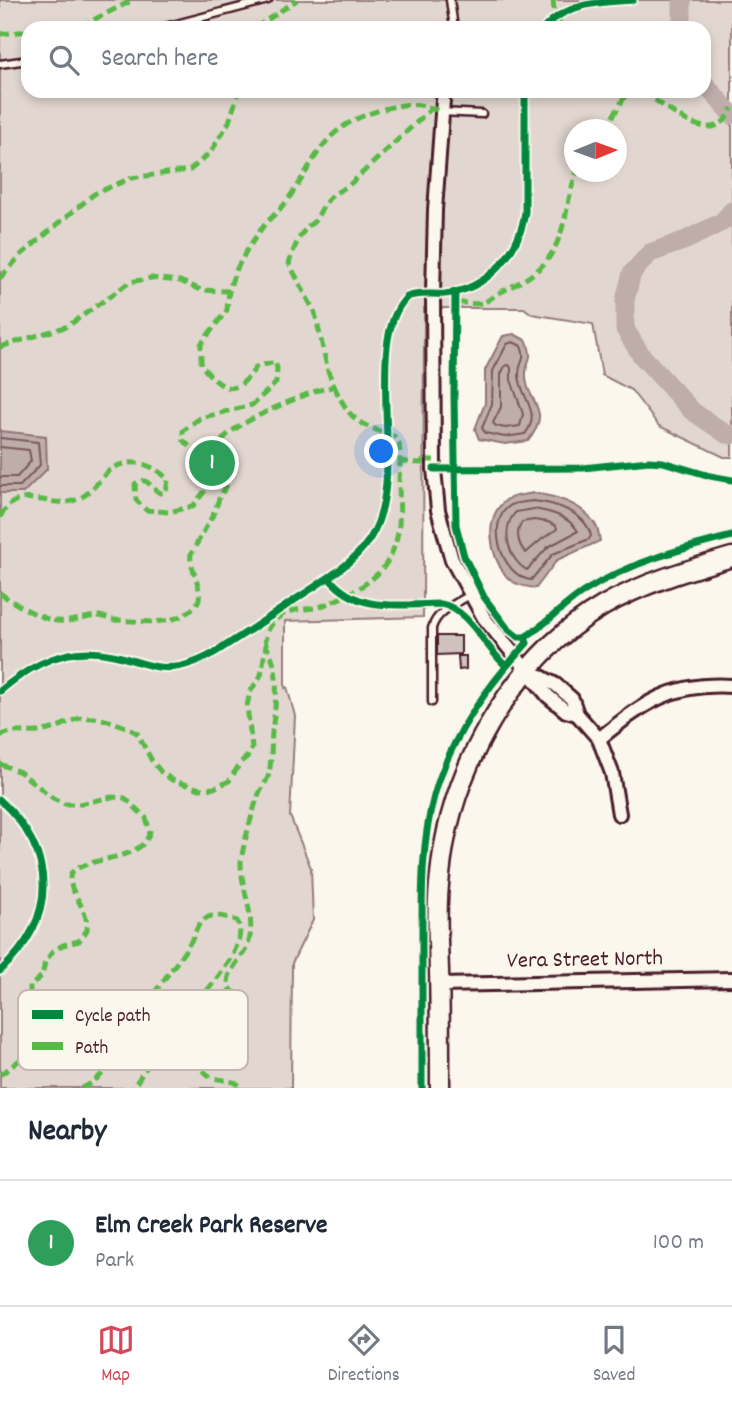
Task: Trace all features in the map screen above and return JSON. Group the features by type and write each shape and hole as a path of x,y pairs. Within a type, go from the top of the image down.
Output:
{"main road":[{"path":"440,1088 438,891 451,816 463,779 481,742 529,670 566,632 616,599 667,577 732,556"}],"street":[{"path":"443,101 435,210 433,293 434,483 438,510 447,545 470,595 494,631 548,696 566,711 577,713 599,739 612,773 619,814"},
{"path":"599,739 639,707 677,689 732,686"},
{"name":"Vera Street North","path":"439,985 732,979"}],"lane":[{"path":"188,21 268,0"},
{"path":"450,0 453,21"},
{"path":"0,64 21,61"},
{"path":"443,101 482,114"},
{"path":"432,702 434,621 443,611 470,595"}],"shaded area":[{"path":"0,0 732,0 732,457 724,457 659,426 631,390 602,375 593,324 532,314 524,308 424,308 423,617 285,621 285,688 287,687 295,716 290,816 311,868 313,920 292,963 291,1088 0,1088"}],"water":[{"path":"514,334 527,341 529,348 526,373 529,391 539,412 536,430 528,441 505,444 479,439 475,429 485,403 485,370 503,336"},
{"path":"0,431 46,436 47,469 23,493 0,493"},
{"path":"533,493 559,499 583,511 596,526 600,541 557,560 536,588 516,583 506,576 496,558 491,537 494,517 506,500"}],"building":[{"path":"437,636 461,636 461,654 437,655"},
{"path":"458,656 466,656 466,669 459,670"}],"waterway":[{"path":"682,0 682,21"},
{"path":"711,91 732,115"},
{"path":"732,211 722,222 686,240 650,253 632,273 625,300 625,329 641,355 692,411 726,434 732,435"}],"marked path":[{"path":"91,21 133,0"},
{"path":"266,21 297,0"},
{"path":"553,0 554,11 559,21"},
{"path":"0,34 21,32"},
{"path":"0,278 22,254 94,194 131,178 190,170 211,152 229,122 237,98"},
{"path":"611,119 624,98"},
{"path":"653,98 682,118 704,127 714,127 723,122 732,108"},
{"path":"0,347 68,326 130,282 151,278 180,281 201,290 229,291 239,265 253,241 283,206 333,135 362,116 392,107 420,105 441,112"},
{"path":"0,593 36,614 62,621 100,616 113,620 158,622 179,617 196,605 199,594 191,554 229,482 219,474 217,453 221,442 236,428 263,413 304,395 334,386 315,313 289,263 296,244 331,197 347,187 432,108"},
{"path":"456,303 485,302 531,275 546,261 558,242 573,182"},
{"path":"0,517 8,506 17,500 26,498 67,502 78,499 110,470 125,463 149,466 168,480 166,492 160,493 146,481 135,484 136,500 146,510 169,512 193,506 204,492 206,475 203,459 183,440 183,431 200,418 252,405 276,383 275,362 256,367 242,384 235,387 222,385 201,365 201,344 227,310 229,291"},
{"path":"266,646 269,629 281,615 320,607 371,580 383,568 397,539 399,443 394,436 357,420 345,407 334,386"},
{"path":"399,461 420,463 434,460"},
{"path":"0,736 14,732 47,730 81,718 106,720 137,733 152,761 172,780 200,789 214,788 229,781 252,748 247,706 250,692 261,675 266,646 276,674 270,770 256,802 242,857 251,927 245,951 229,975 229,988 232,990"},
{"path":"0,764 20,772 65,804 112,797 125,798 146,818 150,832 145,842 137,849 91,863 71,873 71,886 87,921 87,930 79,941 53,951 45,962 42,976 30,986 30,990"},
{"path":"157,990 186,950 201,923 213,916 226,917 237,921 239,938 230,960 207,990"},
{"path":"0,1075 18,1061"},
{"path":"82,1088 106,1070"},
{"path":"133,1088 145,1070"},
{"path":"204,1070 211,1077 235,1082 242,1088"}],"cycle path":[{"path":"551,21 574,8 633,0"},
{"path":"0,691 41,664 75,653 107,654 162,667 177,667 194,662 214,653 327,578 346,565 362,549 381,514 386,482 385,378 387,346 394,318 407,297 461,291 488,277 508,255 522,227 525,212 525,98"},
{"path":"455,292 456,525 464,556 484,597 508,629 518,637 525,637 577,596 620,572 675,551 732,536"},
{"path":"434,469 583,468 649,461 663,462 732,480"},
{"path":"329,578 353,597 367,602 395,605 441,604 451,607 468,621 506,666"},
{"path":"422,1088 422,888 424,851 434,796 450,754 471,714 497,677 527,643 525,637"},
{"path":"0,800 19,820 32,842 40,863 43,886 41,908 32,929 19,951 0,971"}],"place":[{"name":"Elm Creek Park Reserve","path":"212,463"}]}
